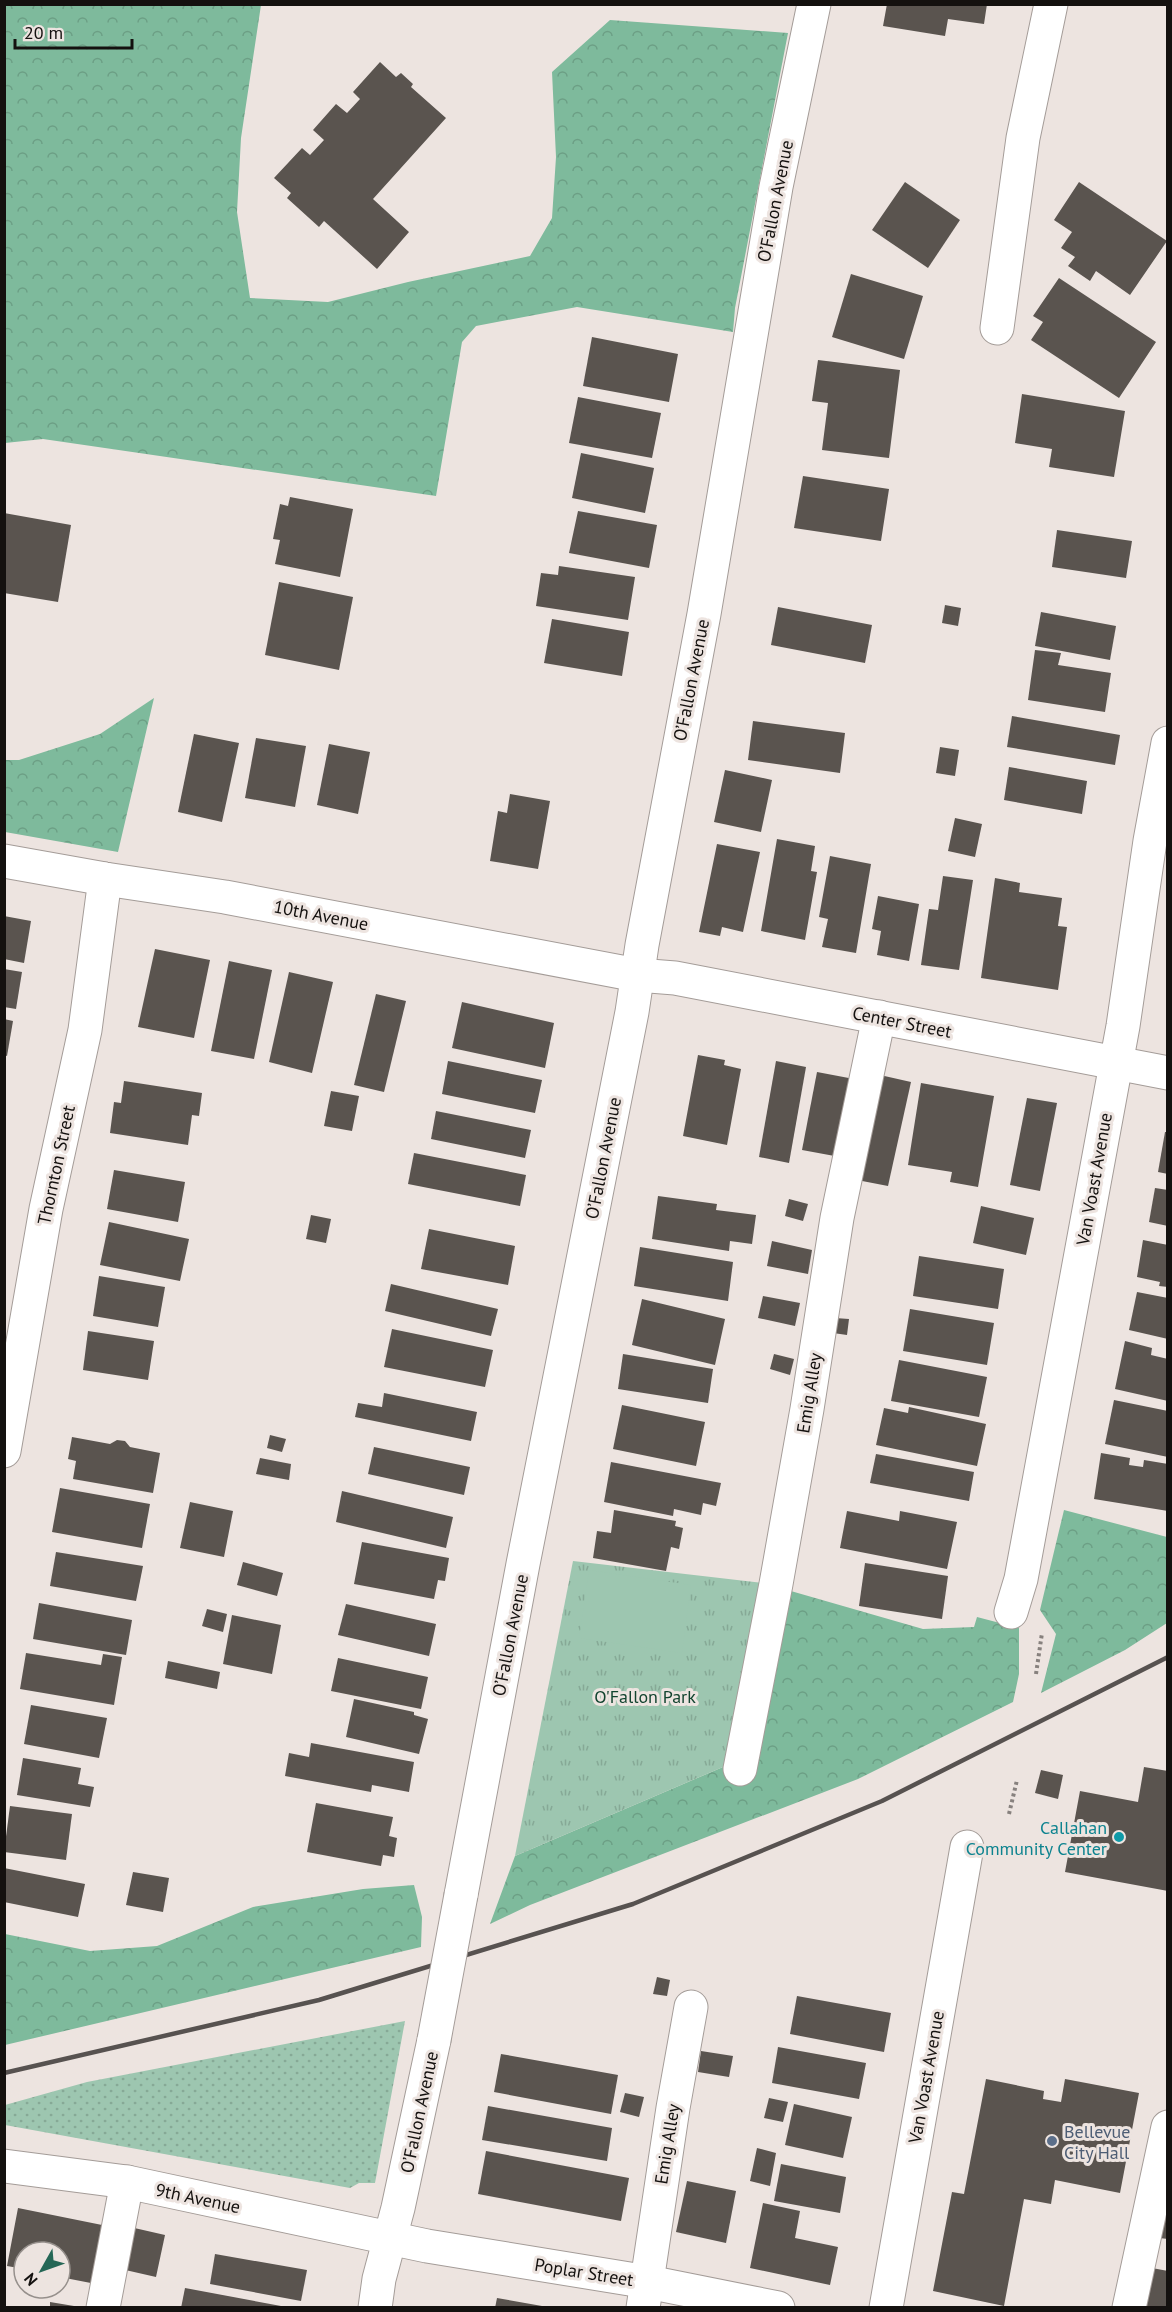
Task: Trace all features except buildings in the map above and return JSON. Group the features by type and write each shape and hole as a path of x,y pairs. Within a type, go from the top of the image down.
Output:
{"street":[{"name":"O’Fallon Avenue","path":"375,2307 379,2278 434,2040 521,1574 632,1012 704,614 776,187 814,4"},
{"path":"997,328 1023,138 1051,4"},
{"name":"Van Voast Avenue","path":"1011,1612 1021,1579 1115,1064 1159,843 1167,743"},
{"name":"10th Avenue","path":"4,861 225,897 637,975"},
{"name":"Thornton Street","path":"4,1451 46,1209 85,1030 105,879"},
{"name":"Center Street","path":"637,975 675,978 1167,1073"},
{"name":"Emig Alley","path":"740,1769 776,1584 837,1218 879,1017"},
{"name":"Van Voast Avenue","path":"886,2307 967,1847"},
{"name":"Emig Alley","path":"646,2295 658,2203 691,2007"},
{"path":"1129,2307 1167,2127"},
{"name":"9th Avenue","path":"4,2166 127,2182 390,2238"},
{"path":"103,2307 127,2182"},
{"name":"Poplar Street","path":"390,2238 646,2295 778,2307"}],"path":[{"path":"1036,1674 1043,1625"},
{"path":"1009,1814 1017,1780"}],"green space":[{"path":"5,4 261,5 241,138 237,212 250,298 328,302 530,256 552,218 556,157 552,72 610,20 788,33 735,308 733,332 577,307 476,326 462,342 436,496 43,439 5,443"},
{"path":"154,698 118,852 5,832 5,760 19,760 100,734"},
{"path":"1064,1510 1167,1537 1167,1623 1125,1650 1041,1693 1056,1634 1040,1610"},
{"name":"O'Fallon Park","path":"573,1561 763,1583 730,1764 515,1856"},
{"path":"589,1570 691,1585 682,1653 579,1638"},
{"path":"763,1583 923,1629 974,1627 977,1617 1019,1628 1019,1674 1013,1702 858,1779 530,1905 490,1924 515,1856 730,1764"},
{"path":"414,1885 422,1917 421,1947 5,2045 5,1934 90,1951 157,1946 253,1907 363,1889"},
{"path":"405,2021 375,2183 359,2183 350,2188 5,2125 5,2105 87,2082"}],"railway":[{"path":"4,2073 319,2000 633,1904 882,1801 1168,1657"}],"place":[{"name":"Callahan Community Center","path":"1119,1837"},
{"name":"Bellevue City Hall","path":"1052,2141"}]}
